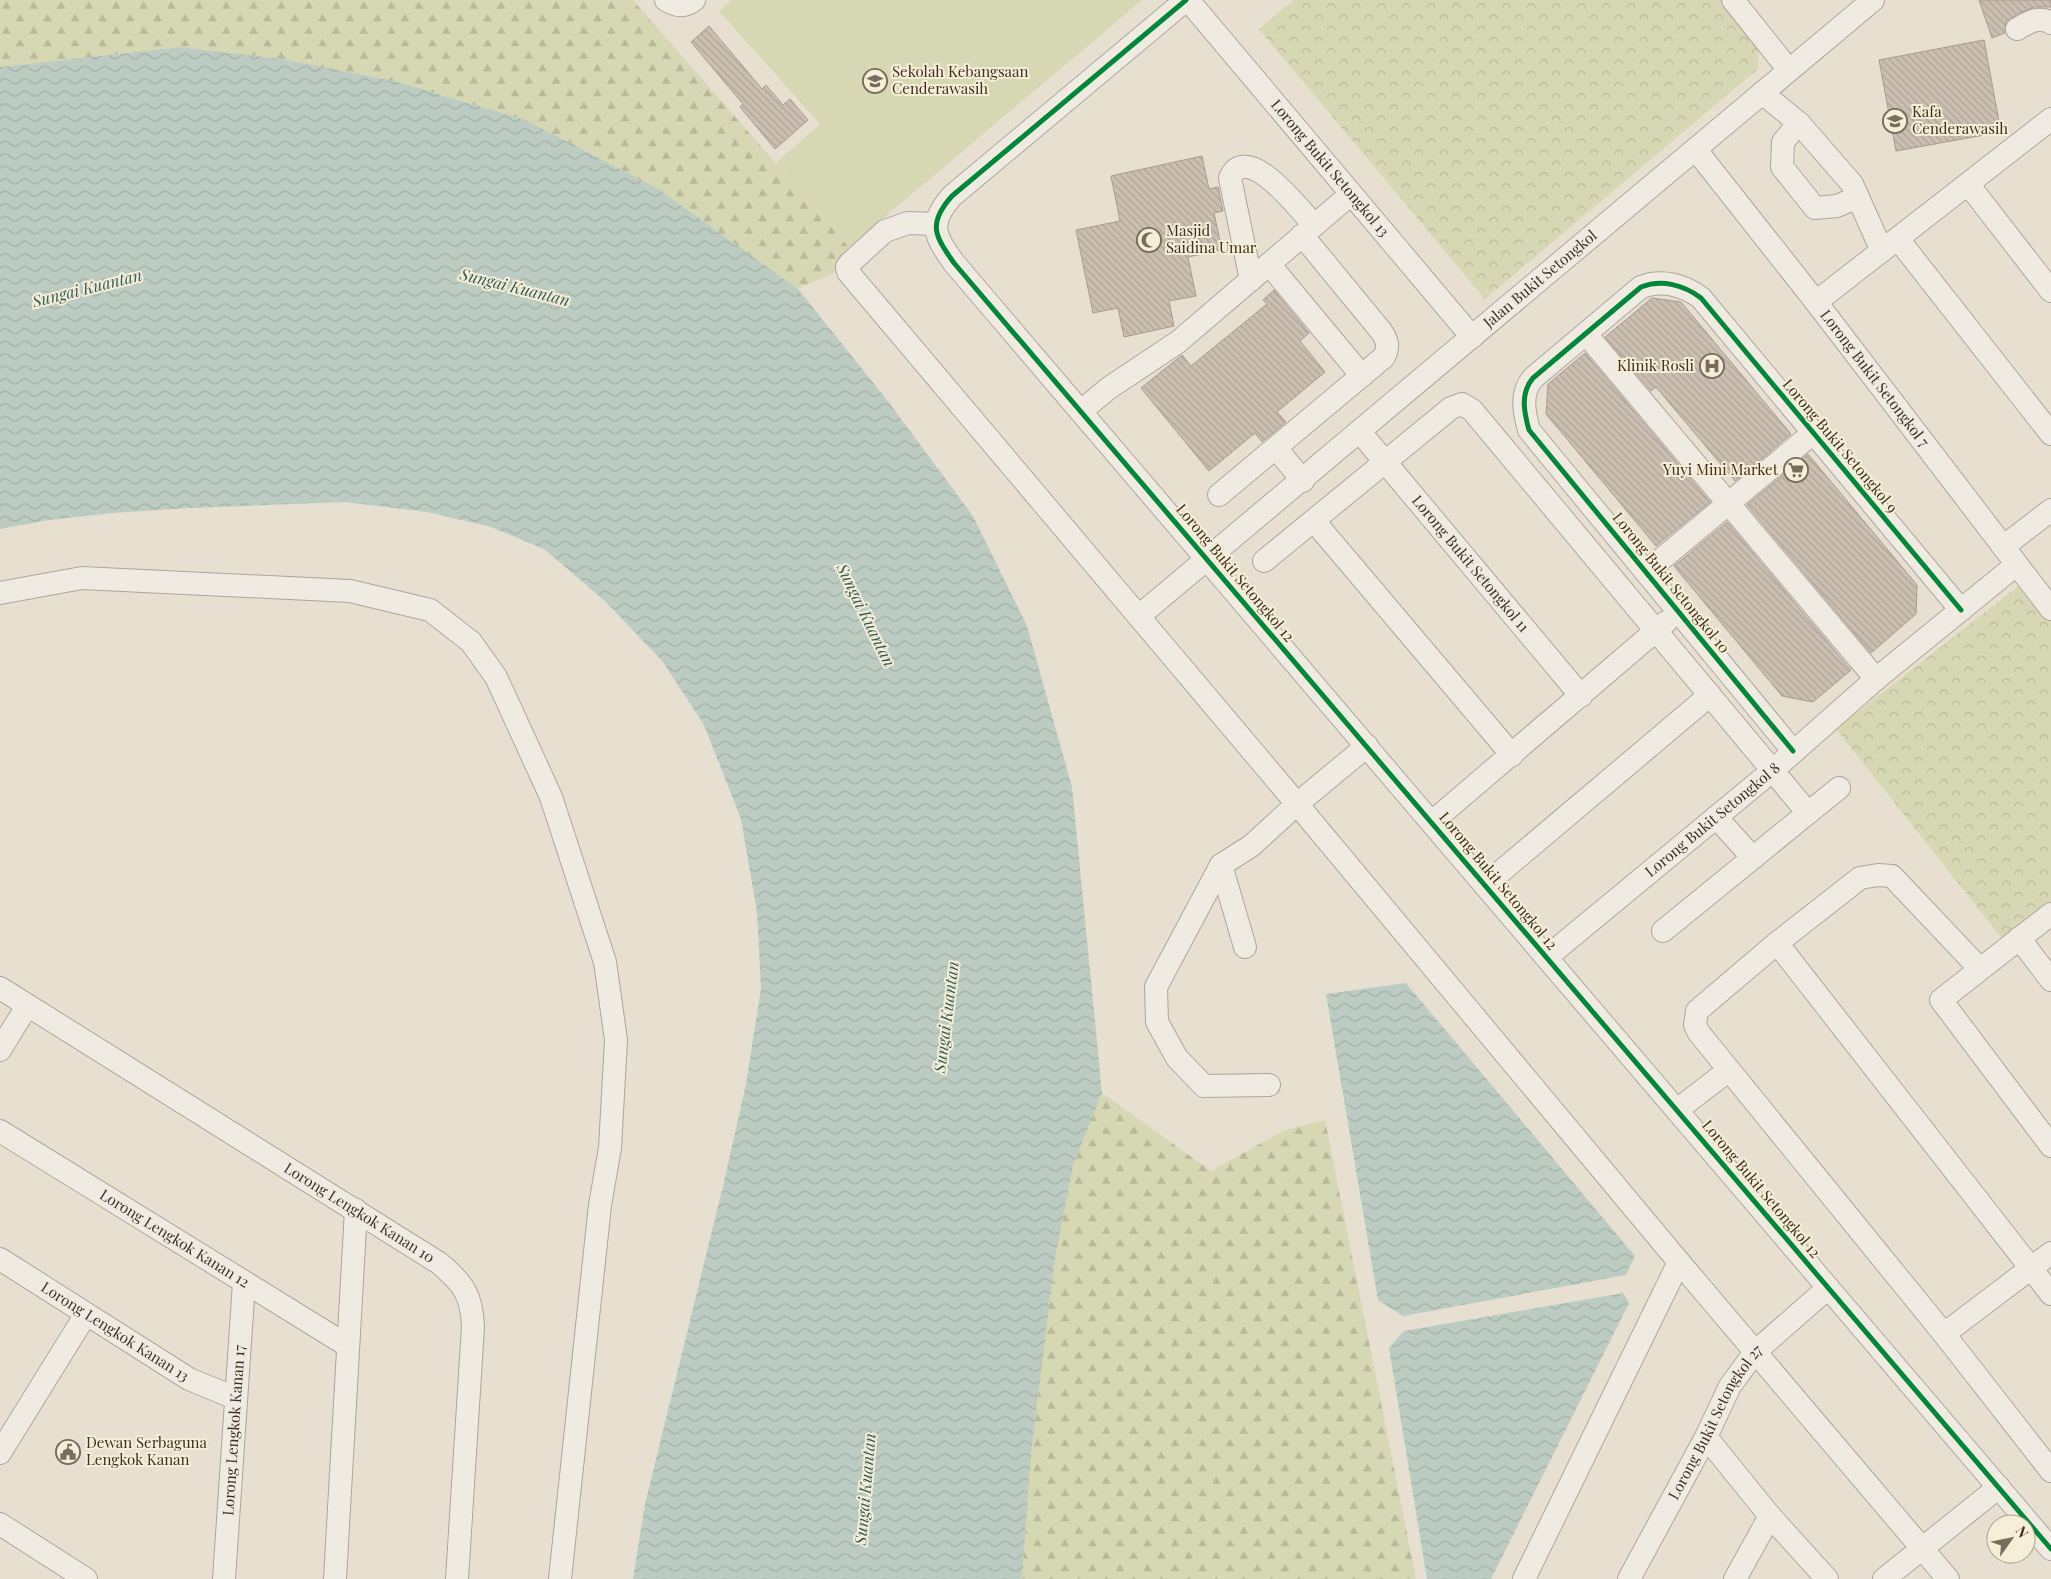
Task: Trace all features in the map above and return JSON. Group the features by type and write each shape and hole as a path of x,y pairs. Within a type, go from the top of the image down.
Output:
{"street":[{"path":"666,0 676,5 688,5 694,0"},
{"path":"1187,0 952,196 940,212 936,224 908,222 885,231 850,263 847,267 848,272 1297,804 1679,1262 1948,1579"},
{"name":"Lorong Bukit Setongkol 13","path":"1187,0 1472,337"},
{"path":"1733,0 1788,69"},
{"name":"Jalan Bukit Setongkol","path":"1139,616 1303,481 1696,150 1861,4"},
{"path":"2017,29 2030,21 2041,19 2051,23"},
{"path":"1762,93 1799,123 1852,184 1858,197 1890,245 2051,434"},
{"path":"1799,123 1783,142 1782,167 1815,208 1837,206 1858,197"},
{"path":"1816,302 1968,184 2047,130"},
{"name":"Lorong Bukit Setongkol 7","path":"1696,150 1816,302 2051,609"},
{"path":"1219,495 1384,358 1388,349 1387,339 1308,230 1265,175 1248,166 1238,167 1233,171 1230,178 1250,280"},
{"path":"1968,184 2051,291"},
{"path":"1081,411 1109,388 1178,342 1351,194"},
{"name":"Lorong Bukit Setongkol 12","path":"936,224 938,240 954,263 2051,1549"},
{"path":"1268,264 1362,376"},
{"name":"Lorong Bukit Setongkol 9","path":"1586,334 1641,287 1655,282 1689,289 1701,298 1961,610"},
{"path":"1586,334 1876,679"},
{"name":"Lorong Bukit Setongkol 10","path":"1586,334 1532,378 1525,387 1525,415 1530,430 1794,751"},
{"path":"1264,562 1451,408 1462,404 1472,410 1808,813"},
{"name":"Lorong Bukit Setongkol 11","path":"1360,432 1581,696"},
{"path":"1646,572 1813,433"},
{"path":"1276,448 1303,481"},
{"name":"Lorong Bukit Setongkol 8","path":"1547,958 1772,771 1876,679 1961,610 2051,510"},
{"path":"1314,521 1512,755"},
{"path":"0,593 82,578 350,591 430,610 472,642 496,677 557,815 605,962 616,1040 610,1148 600,1204 560,1579"},
{"path":"1432,822 1678,612"},
{"path":"1485,885 1710,695"},
{"path":"1269,1085 1204,1086 1177,1058 1157,1022 1156,987 1222,865 1251,846 1297,804 1367,746"},
{"path":"1663,932 1839,788"},
{"path":"1716,817 1752,858"},
{"path":"1222,865 1246,947"},
{"path":"1980,969 1892,876 1878,875 1860,878 1777,943 1697,1011 1696,1025 1699,1033 1944,1334 2051,1471"},
{"path":"2051,914 1941,1000 2051,1146"},
{"path":"2019,938 2044,955 2051,980"},
{"path":"1777,943 2051,1294"},
{"name":"Lorong Lengkok Kanan 10","path":"0,988 439,1263 466,1290 472,1309 457,1579"},
{"path":"0,1050 28,1006"},
{"path":"1677,1110 1729,1070"},
{"name":"Lorong Lengkok Kanan 12","path":"0,1131 348,1346"},
{"path":"335,1579 356,1210"},
{"path":"1944,1334 2051,1254"},
{"name":"Lorong Lengkok Kanan 13","path":"0,1260 189,1379 235,1398"},
{"path":"1524,1579 1679,1262"},
{"name":"Lorong Lengkok Kanan 17","path":"224,1579 244,1283"},
{"name":"Lorong Bukit Setongkol 27","path":"1629,1579 1706,1437 1730,1386 1755,1352 1828,1288"},
{"path":"0,1453 86,1314"},
{"path":"1706,1437 1770,1516 1827,1579"},
{"path":"1884,1579 1998,1487"},
{"path":"1735,1579 1770,1516"},
{"path":"0,1524 86,1579"}],"green space":[{"path":"0,0 633,0 849,247 838,271 798,289 660,190 526,120 394,81 288,60 181,47 0,67"},
{"name":"Sekolah Kebangsaan Cenderawasih","path":"732,0 1142,0 849,247 776,163 820,124 719,11"},
{"path":"1294,0 1726,0 1759,42 1758,69 1485,299 1259,29"},
{"path":"2026,580 2051,612 2051,903 2005,942 1836,729"},
{"path":"1102,1093 1211,1171 1283,1131 1325,1120 1416,1579 1022,1579 1031,1454 1055,1259 1073,1166"}],"water":[{"name":"Sungai Kuantan","path":"181,47 288,60 394,81 526,120 660,190 798,289 887,400 973,516 1027,626 1072,787 1102,1093 1073,1166 1055,1259 1031,1454 1022,1579 633,1579 645,1504 746,1084 761,989 757,912 741,819 704,725 663,662 606,602 544,549 491,527 427,512 345,502 113,513 49,520 0,529 0,67"},
{"path":"1406,983 1635,1256 1626,1275 1403,1316 1378,1300 1326,994"},
{"path":"1623,1293 1629,1303 1491,1579 1427,1579 1389,1348 1404,1331"}],"building":[{"path":"1979,0 2051,0 2051,7 2035,7 2019,13 2006,22 2005,33 1992,38"},
{"path":"709,26 762,89 766,85 783,105 790,99 808,120 775,149 740,107 743,104 691,42"},
{"path":"1984,40 2001,132 1896,151 1879,60"},
{"name":"Masjid Saidina Umar","path":"1202,156 1209,189 1218,187 1223,211 1214,213 1222,250 1188,257 1196,296 1169,301 1174,326 1124,337 1118,308 1093,313 1076,230 1120,221 1111,176"},
{"path":"1274,290 1309,333 1300,341 1325,372 1277,412 1286,422 1262,442 1255,433 1209,471 1141,388 1182,355 1191,366 1267,304 1263,300"},
{"path":"1652,298 1681,302 1791,434 1735,481 1656,387 1651,391 1605,337"},
{"path":"1585,353 1710,502 1656,546 1546,414 1548,384"},
{"path":"1808,454 1917,585 1916,614 1871,653 1747,505"},
{"path":"1727,522 1851,670 1813,702 1782,696 1674,566"}],"cycle path":[{"path":"1186,0 952,196 939,214 937,222 936,230 942,245 954,263 2051,1549"},
{"path":"1793,751 1529,430 1524,403 1526,390 1533,378 1641,287 1657,284 1672,285 1694,293 1701,298 1961,610"}],"place":[{"name":"Sekolah Kebangsaan Cenderawasih","path":"875,81"},
{"name":"Kafa Cenderawasih","path":"1895,121"},
{"name":"Masjid Saidina Umar","path":"1149,240"},
{"name":"Klinik Rosli","path":"1712,366"},
{"name":"Yuyi Mini Market","path":"1796,470"},
{"name":"Dewan Serbaguna Lengkok Kanan","path":"68,1452"}]}
